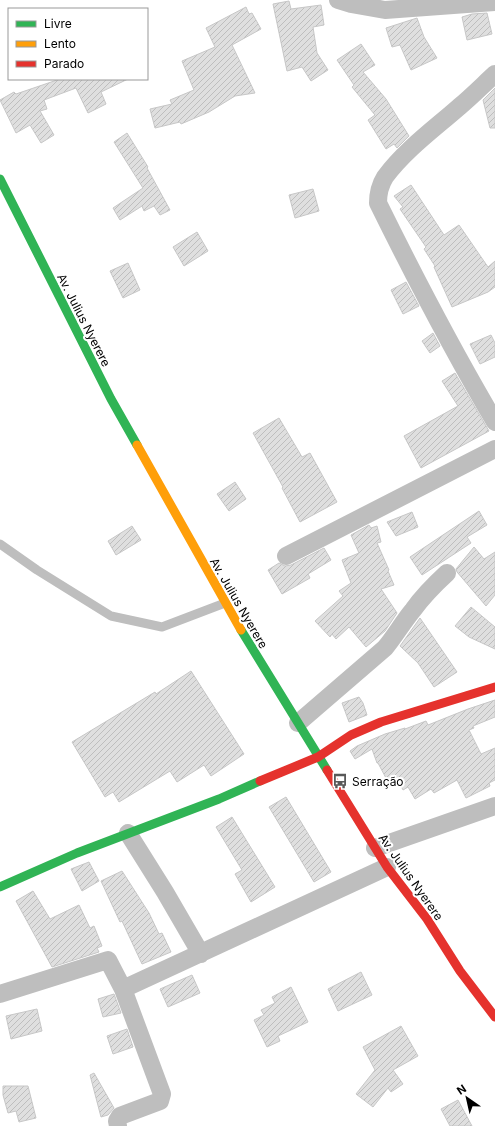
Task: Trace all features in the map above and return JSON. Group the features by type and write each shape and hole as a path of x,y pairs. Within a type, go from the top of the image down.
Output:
{"main road":[{"name":"Av. Julius Nyerere","path":"0,179 111,399 225,603 268,676 387,868 426,919 460,971 495,1017"},
{"path":"0,887 77,853 219,799 318,757 351,735 381,722 495,687"}],"street":[{"path":"338,0 385,10 495,2"},
{"path":"495,74 459,108 432,129 384,178 378,196 378,204 418,284 495,422"},
{"path":"286,556 495,448"},
{"path":"298,723 385,648 414,608 434,585 447,573"},
{"path":"375,848 495,806"},
{"path":"128,833 165,892 201,954"},
{"path":"123,989 387,868"},
{"path":"0,994 108,960 123,989 162,1094 160,1101 120,1116 117,1121 118,1126"}],"lane":[{"path":"0,544 37,570 111,616 162,627 225,603"}],"building":[{"path":"289,1 291,9 321,5 324,25 313,27 317,53 328,70 311,81 302,67 287,71 273,4"},
{"path":"246,7 249,14 252,13 261,29 232,45 255,93 235,96 209,112 181,124 180,122 155,128 150,109 172,104 170,100 194,90 182,61 215,47 206,28"},
{"path":"487,13 492,34 467,40 462,17 472,14"},
{"path":"417,18 424,37 437,58 411,70 400,45 392,47 386,28"},
{"path":"361,44 375,65 363,72 386,99 409,136 397,148 394,144 386,149 368,120 375,115 352,87 354,85 337,60"},
{"path":"57,80 126,80 101,92 106,104 88,113 76,88 44,100 47,109 40,111 54,135 41,143 30,125 16,133 0,100 14,92 16,94"},
{"path":"495,88 495,128 490,128 483,100"},
{"path":"127,133 148,167 147,168 170,210 160,215 154,206 144,211 142,206 120,220 113,208 143,188 114,142"},
{"path":"411,185 444,235 459,225 488,267 495,261 495,287 488,292 452,307 434,267 435,266 424,249 426,247 400,209 403,207 394,196"},
{"path":"313,189 319,211 295,218 289,195"},
{"path":"197,232 208,251 184,266 173,247"},
{"path":"128,263 140,290 123,298 110,271"},
{"path":"406,282 419,306 403,314 391,290"},
{"path":"433,333 440,346 430,353 422,341"},
{"path":"491,335 495,343 495,357 480,364 470,344"},
{"path":"455,373 489,431 421,468 404,436 458,406 442,381"},
{"path":"279,418 302,457 310,453 337,502 300,522 282,488 283,487 253,433"},
{"path":"235,482 246,499 229,511 217,494"},
{"path":"479,511 487,525 467,537 471,543 422,575 410,557"},
{"path":"412,512 418,527 396,536 387,522"},
{"path":"369,525 371,528 377,526 381,542 377,543 394,585 381,589 397,613 385,631 366,647 349,627 336,639 332,634 330,637 315,621 343,596 339,591 351,583 342,560 359,553 351,535"},
{"path":"132,526 141,540 116,555 108,541"},
{"path":"474,547 484,559 495,552 495,595 486,606 456,569"},
{"path":"324,548 331,560 308,574 310,578 282,594 268,570 279,563 285,566 291,565"},
{"path":"471,607 495,627 495,649 469,637 455,626"},
{"path":"420,618 457,672 434,687 418,663 400,646"},
{"path":"191,671 244,754 211,776 204,765 177,782 170,771 119,802 113,792 105,797 72,742 155,692 156,694"},
{"path":"359,697 363,703 367,715 349,722 342,703"},
{"path":"495,700 495,717 473,726 474,728 469,730 481,754 495,748 495,780 489,783 490,786 466,798 457,780 434,793 431,789 415,799 408,787 403,790 396,776 387,780 377,763 372,749 355,759 350,751 357,746 385,734 405,729 426,721 428,725"},
{"path":"286,797 331,872 314,882 269,807"},
{"path":"232,817 275,887 251,902 235,874 242,870 216,827"},
{"path":"89,862 99,881 82,891 71,869"},
{"path":"122,871 149,913 159,934 162,933 171,952 142,964 101,881"},
{"path":"33,891 50,919 79,905 90,928 94,926 102,946 97,948 99,952 52,967 16,901"},
{"path":"361,972 372,995 338,1011 328,989"},
{"path":"192,975 200,993 168,1007 160,989"},
{"path":"291,987 308,1022 278,1036 280,1041 267,1047 254,1020 264,1015 261,1010 275,1003 272,997"},
{"path":"114,994 121,1013 103,1017 98,999"},
{"path":"37,1009 42,1031 11,1039 6,1016"},
{"path":"401,1026 418,1056 393,1070 403,1084 391,1092 388,1088 373,1107 356,1094 375,1070 363,1047"},
{"path":"127,1029 133,1047 113,1054 107,1036"},
{"path":"94,1073 114,1108 108,1115 101,1117 90,1075"},
{"path":"3,1086 28,1086 36,1118 19,1122 16,1111 8,1113 3,1095"},
{"path":"458,1100 472,1126 450,1126 441,1109"}],"traffic: fast":[{"path":"0,179 111,399 137,445"},
{"path":"241,630 327,770"},
{"path":"0,887 77,853 219,799 260,781"}],"traffic: slow":[{"path":"137,445 241,630"}],"traffic: jam":[{"path":"260,781 318,757 351,735 381,722 495,687"},
{"path":"327,770 387,867 427,919 460,971 495,1017"}],"place":[{"name":"Serração","path":"340,781"}]}
